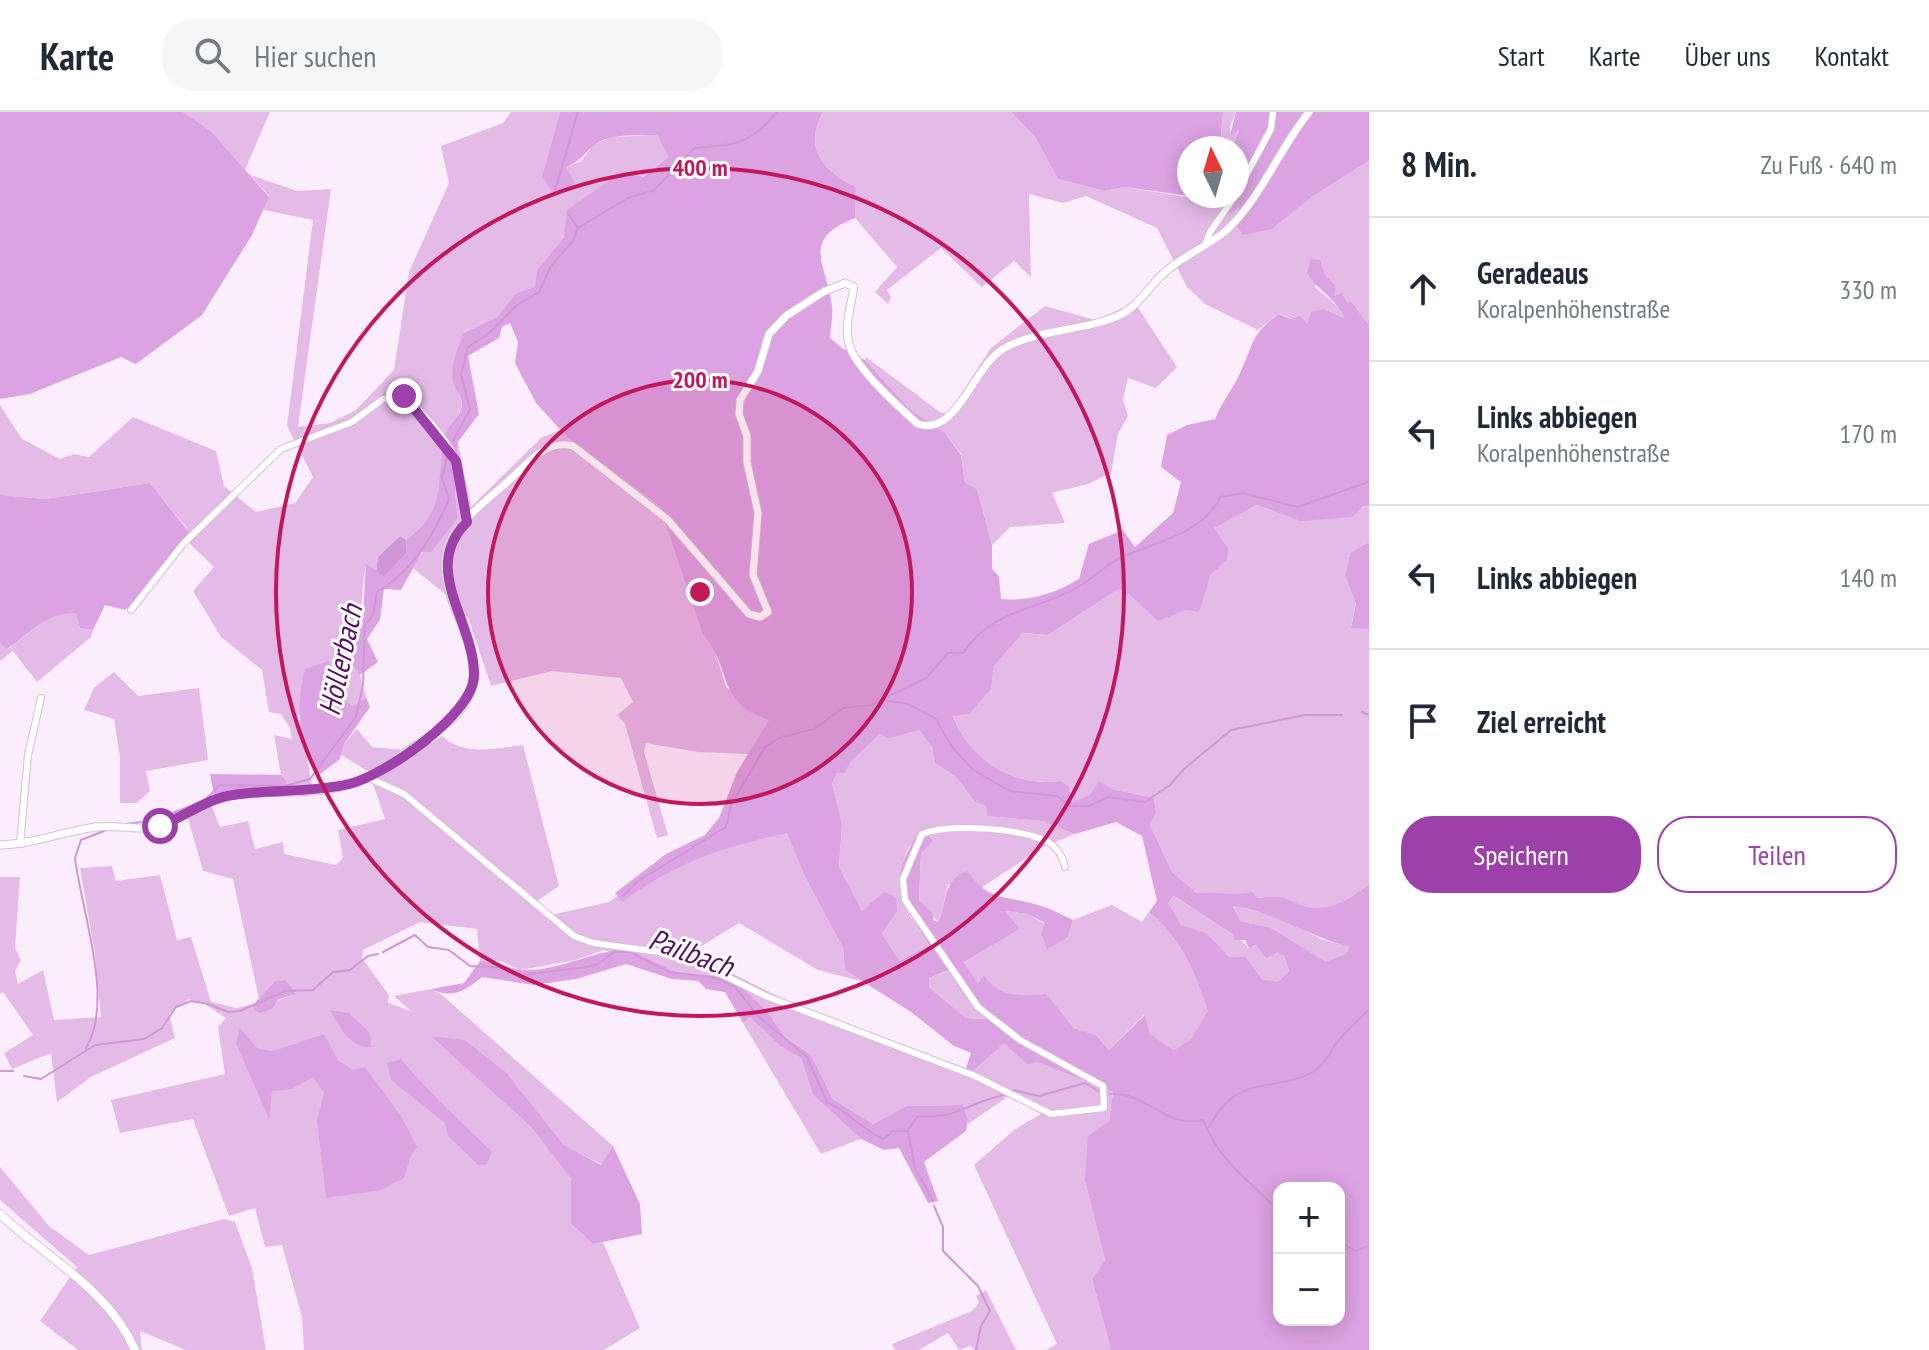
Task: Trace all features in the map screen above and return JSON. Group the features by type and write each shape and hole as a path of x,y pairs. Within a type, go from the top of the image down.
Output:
{"main road":[{"path":"0,1214 105,1301 120,1320 135,1350"}],"street":[{"path":"1249,170 1271,129 1273,112"},
{"path":"0,845 20,844 99,826 150,828 234,794 313,790 367,777 444,725 470,695 473,660 451,594 447,564 452,539 539,453 557,445 573,446 667,519 749,614 760,617 768,612 753,575 758,513 747,462 747,436 739,414 740,400 758,371 769,334 786,316 823,292 845,283 854,287 847,328 849,344 857,361 918,424 937,425 950,419 989,359 1003,349 1025,339 1119,315 1134,306 1166,270 1228,229 1309,112"},
{"path":"1205,245 1226,208"},
{"path":"131,610 183,544 281,449 352,422 389,397 404,396 448,447 456,461 467,522"},
{"path":"20,844 28,755 41,698"},
{"path":"367,777 404,794 574,936 593,943 682,955 768,997 975,1076 1051,1114 1104,1108 1103,1086 1020,1040 978,1007 905,900 903,879 922,834 937,828 1030,836 1050,843 1063,857 1065,867"}],"shaded area":[{"path":"0,112 183,112 211,131 269,197 252,235 202,315 136,364 121,357 30,394 0,399"},
{"path":"183,112 270,112 245,170 211,131"},
{"path":"511,112 560,112 542,176 581,161 593,145 611,137 657,135 668,157 564,237 537,270 536,287 516,293 497,317 464,333 453,379 462,403 458,417 446,433 437,506 421,529 406,540 400,536 378,557 376,571 366,565 359,619 342,651 360,675 366,697 353,706 330,691 334,676 297,717 304,736 312,788 284,789 287,782 281,775 274,735 292,739 290,728 281,714 269,712 262,670 221,637 193,591 214,567 184,538 189,531 150,483 46,499 0,495 0,405 22,439 60,459 74,454 89,457 133,417 216,451 224,486 256,512 295,503 313,477 287,426 313,220 263,210 269,196 250,175 297,191 331,189 298,427 330,423 356,410 394,370 409,272 449,183 441,146 503,123"},
{"path":"560,112 823,112 817,125 816,148 834,174 856,187 855,218 838,226 822,244 822,266 832,306 830,338 865,360 910,409 945,433 961,455 965,483 977,489 992,545 992,569 999,576 1001,599 1031,598 1070,584 1079,579 1089,544 1123,530 1135,547 1173,513 1181,482 1161,467 1167,435 1187,425 1215,419 1257,334 1279,314 1291,319 1300,316 1307,324 1311,312 1324,309 1344,318 1307,273 1311,259 1320,260 1324,273 1336,286 1334,296 1342,293 1347,303 1351,301 1369,325 1369,506 1362,507 1353,517 1300,521 1257,505 1214,528 1228,548 1227,560 1211,574 1199,612 1186,610 1158,621 1128,593 1119,589 1048,635 1023,633 993,667 991,689 969,714 953,716 961,732 982,758 1010,775 1026,780 1061,781 1069,787 1072,802 1090,795 1099,781 1112,789 1154,798 1156,813 1150,825 1172,872 1197,893 1252,892 1258,898 1286,898 1318,908 1339,903 1369,885 1369,1350 1111,1350 1092,1279 1105,1260 1085,1181 1088,1136 1109,1121 1113,1092 1037,1062 1028,1065 1004,1043 973,1071 966,1068 971,1053 954,1046 911,1012 845,970 843,948 805,877 787,833 700,858 662,876 622,902 615,893 666,854 705,835 719,818 737,772 769,720 752,713 732,694 718,659 703,635 659,506 565,435 536,403 515,363 518,342 510,323 502,327 499,338 468,356 479,414 458,442 455,494 458,518 431,552 422,552 401,590 384,589 380,620 367,639 378,662 360,675 342,651 363,615 366,564 384,575 407,553 406,540 420,529 435,506 445,436 462,403 452,374 464,333 497,317 516,293 535,287 537,270 564,237 567,210 622,172 643,177 668,157 657,135 606,139 566,167 575,183 554,195 542,176","holes":["919,730 933,748 935,763 957,778 975,802 986,806 987,816 1042,821 1075,834 1116,822 1142,836 1157,901 1149,912 1179,945 1208,1011 1191,1039 1174,1050 1150,1034 1145,1015 1109,1050 1096,1035 1074,1028 1046,994 1003,992 984,975 978,984 964,962 1020,929 1005,911 1028,914 1045,923 1041,934 1047,949 1068,937 1073,920 1042,906 990,893 968,871 954,879 939,922 934,921 932,912 919,901 921,853 933,841 922,829 904,861 900,888 910,914 929,945 900,961 882,934 897,912 896,897 884,892 862,911 839,867 842,824 832,783 837,773 845,773 850,762 880,734 889,739","1174,896 1232,934 1235,940 1245,940 1249,948 1256,945 1266,958 1277,953 1284,956 1289,971 1278,982 1262,979 1246,957 1229,957 1207,933 1181,925 1168,903","1233,906 1263,913 1349,947 1346,954 1326,962 1271,928 1240,921","949,970 985,1019 966,1018 929,987 929,978"]},
{"path":"823,112 1011,112 1035,137 1058,179 1104,191 1125,187 1177,196 1177,208 1231,208 1230,213 1243,208 1272,229 1313,196 1369,161 1369,325 1351,301 1347,304 1333,296 1336,286 1324,273 1315,287 1343,311 1344,318 1324,309 1308,324 1279,314 1258,330 1205,304 1187,287 1157,228 1086,196 1063,203 1029,194 1031,277 1014,261 982,287 941,248 887,290 891,297 888,304 875,292 897,267 855,218 856,187 834,174 820,157 816,148 817,125"},
{"path":"1011,112 1223,112 1221,136 1177,136 1177,194 1125,187 1104,191 1058,179 1035,137"},
{"path":"1223,112 1236,112 1230,126 1231,135 1239,129 1236,136 1221,136"},
{"path":"1236,112 1369,112 1369,161 1313,196 1272,229 1243,235 1237,226 1239,208 1249,208 1249,136 1237,136 1239,130 1230,136"},
{"path":"1135,303 1177,367 1156,388 1128,378 1123,399 1128,416 1118,434 1111,473 1088,484 1052,493 1065,523 1010,527 992,545 977,489 965,484 961,454 945,433 910,409 865,360 866,357 940,412 948,414 991,348 1045,306 1095,320"},
{"path":"560,430 659,506 703,635 713,646 726,687 770,720 749,754 698,752 646,743 644,752 668,835 657,838 625,724 617,715 633,702 621,678 552,671 491,686 468,617 452,613 445,594 413,568 423,551 458,518 455,494 458,442 471,507 541,438"},
{"path":"150,483 189,532 130,606 125,610 105,605 93,630 80,628 76,614 66,614 48,619 7,649 0,643 0,495 46,499"},
{"path":"1257,505 1300,521 1369,506 1369,542 1350,553 1345,576 1356,602 1351,627 1369,629 1369,885 1325,908 1310,908 1286,898 1258,898 1252,893 1197,893 1172,872 1150,825 1156,813 1154,798 1112,789 1072,803 1061,781 1026,780 995,768 970,746 953,715 969,714 993,667 1023,633 1048,635 1119,589 1128,592 1158,620 1186,610 1198,611 1211,574 1228,548 1213,528"},
{"path":"400,536 406,540 407,553 384,576 376,571 378,557"},
{"path":"1369,542 1369,629 1351,628 1356,603 1345,576 1350,553"},
{"path":"61,612 76,614 80,628 93,630 91,637 37,682 13,651 0,661 0,643 8,649 46,619"},
{"path":"329,661 334,676 330,691 353,706 366,697 370,707 344,744 340,759 319,775 311,766 302,740 300,695 305,669"},
{"path":"114,672 138,696 199,688 208,760 146,771 150,791 137,803 120,803 120,758 114,719 84,710 94,688"},
{"path":"357,729 372,747 417,751 442,736 451,743 470,749 523,745 559,886 537,901 551,915 609,902 617,896 622,901 662,875 700,857 787,832 805,877 843,948 845,970 864,982 818,970 739,923 690,953 788,1001 973,1071 1004,1042 1028,1065 1037,1062 1113,1092 1109,1121 1085,1181 1105,1260 1092,1279 1111,1350 1046,1350 1057,1344 974,1165 1014,1130 1041,1114 1009,1096 968,1124 963,1105 906,1106 873,1124 833,1099 811,1055 785,1037 767,1011 714,976 681,976 604,950 576,960 520,970 501,961 480,961 477,929 420,922 363,950 362,958 389,995 388,1003 411,1011 394,996 431,989 442,995 613,1146 602,1165 564,1145 506,1072 465,1040 433,1037 531,1127 571,1179 571,1224 593,1244 603,1242 640,1328 604,1350 304,1350 302,1317 282,1245 265,1247 255,1208 229,1216 193,1119 120,1133 111,1100 225,1074 218,1027 226,1018 205,1004 189,999 169,1013 175,1038 91,1077 57,1102 51,1053 12,1069 4,1053 33,1035 3,992 0,994 0,877 20,877 15,948 21,960 15,971 18,984 43,970 54,1020 101,1017 95,954 80,868 112,866 116,881 160,875 177,940 191,937 211,1002 237,1008 254,1004 254,1010 295,994 286,980 275,981 259,999 233,879 203,871 186,811 209,799 220,827 248,821 255,849 283,842 284,854 336,865 343,857 338,830 385,819 369,772 341,755 344,744"},
{"path":"919,730 934,748 935,763 957,778 975,802 986,806 988,816 1042,821 1075,834 1045,846 979,889 948,884 939,923 919,901 921,853 909,846 901,876 902,898 929,945 900,961 882,934 897,912 862,912 839,867 842,824 832,783 837,773 880,734 889,739"},
{"path":"210,774 281,775 287,782 284,789 214,795"},
{"path":"1174,896 1249,948 1256,945 1284,956 1289,971 1278,983 1262,979 1246,957 1229,957 1207,933 1180,925 1168,903"},
{"path":"1112,905 1142,922 1149,912 1179,945 1198,983 1209,1011 1191,1039 1174,1050 1150,1034 1144,1015 1109,1050 1096,1035 1074,1028 1046,995 1015,997 990,986 978,985 964,962 1020,929 1004,911 1028,914 1068,937 1073,920"},
{"path":"1233,905 1287,920 1321,939 1349,947 1346,955 1326,963 1271,928 1239,921"},
{"path":"627,949 681,975 714,976 742,988 767,1011 785,1037 811,1055 833,1099 873,1124 906,1106 963,1105 968,1120 966,1131 924,1162 938,1201 928,1203 899,1148 884,1150 861,1139 813,1095 801,1058 780,1046 750,1017 743,1023 725,992 706,989 698,981 672,979 626,964 576,979 534,985 482,977 458,992 431,989 464,983 480,961 535,970"},
{"path":"950,970 985,1019 966,1018 929,987 929,978"},
{"path":"286,980 296,994 279,999 272,1009 260,1013 254,1010 254,1004 275,981"},
{"path":"330,1010 349,1013 370,1033 371,1047 351,1040"},
{"path":"750,1017 780,1046 801,1058 813,1095 861,1139 821,1154 743,1023"},
{"path":"240,1028 258,1049 273,1051 324,1034 338,1060 353,1070 365,1067 401,1116 417,1147 404,1178 381,1190 326,1198 317,1120 324,1093 313,1077 292,1089 272,1091 269,1119 236,1043"},
{"path":"431,1036 465,1040 506,1072 564,1145 601,1165 613,1146 640,1204 642,1234 593,1244 571,1224 571,1179 531,1127"},
{"path":"401,1059 492,1152 487,1164 478,1165 448,1136 445,1123 391,1080 387,1063"},
{"path":"0,1167 49,1226 89,1255 224,1219 235,1222 252,1268 266,1350 186,1350 140,1331 142,1350 78,1350 40,1321 77,1267 0,1200"},
{"path":"986,1290 1016,1350 975,1350 970,1346 959,1350 948,1333 919,1350 895,1350 892,1344 972,1311 979,1303 976,1296"}],"waterway":[{"path":"554,194 578,112"},
{"name":"Höllerbach","path":"453,441 470,409 461,374 468,347 488,334 516,306 539,292 551,266 573,241 578,228 628,198 654,190 695,148 741,141 759,131 777,112"},
{"path":"569,215 577,227"},
{"name":"Höllerbach","path":"162,817 204,801 220,785 285,786 310,779 356,717 363,685 365,625 373,615 377,592 401,574 420,552 449,499 442,478 447,457"},
{"path":"623,896 638,881 726,827 731,805 765,747 781,737 814,729 843,708 871,705 926,678 948,653 963,653 987,628 1001,619 1062,595 1118,559 1192,527 1213,509 1220,497 1243,493 1297,507 1369,482"},
{"path":"884,700 908,704 935,718 952,747 973,770 1010,791 1057,796 1071,806 1089,806 1108,797 1145,802 1170,785 1184,769 1231,730 1305,715 1342,715"},
{"path":"1362,712 1369,715"},
{"name":"Höllerbach","path":"126,824 141,822"},
{"name":"Höllerbach","path":"86,1048 94,1028 97,981 75,858 81,840 104,831"},
{"name":"Pailbach","path":"383,952 415,935 428,947 449,950 470,966 507,968 521,975 587,967 598,964 614,952 630,952 669,972 718,978 735,987 757,1015 807,1057 827,1102 883,1139 893,1131 908,1131"},
{"name":"Pailbach","path":"24,1076 41,1079 95,1045 144,1039 162,1028 176,1007 191,1001 228,1012 240,1011 285,991 313,990 333,972 350,970 368,956 378,954"},
{"path":"1208,1128 1223,1106 1236,1095 1295,1079 1317,1069 1343,1035 1369,1010"},
{"name":"Pailbach","path":"0,1071 13,1071"},
{"path":"1013,1090 1039,1096 1085,1083 1100,1092"},
{"path":"1110,1094 1134,1098 1178,1119 1203,1120 1227,1160 1273,1206"},
{"path":"908,1130 918,1116 953,1113 1004,1095"},
{"name":"Pailbach","path":"908,1132 915,1168 933,1201"},
{"name":"Pailbach","path":"934,1206 943,1227 943,1251 978,1286 990,1311 981,1326 976,1350"},
{"path":"1345,1245 1355,1251 1369,1246"}],"route":[{"path":"160,826 234,794 313,790 359,781 444,725 458,714 470,695 474,679 473,660 451,594 447,564 452,539 467,522 456,461 448,447 404,396"}]}
